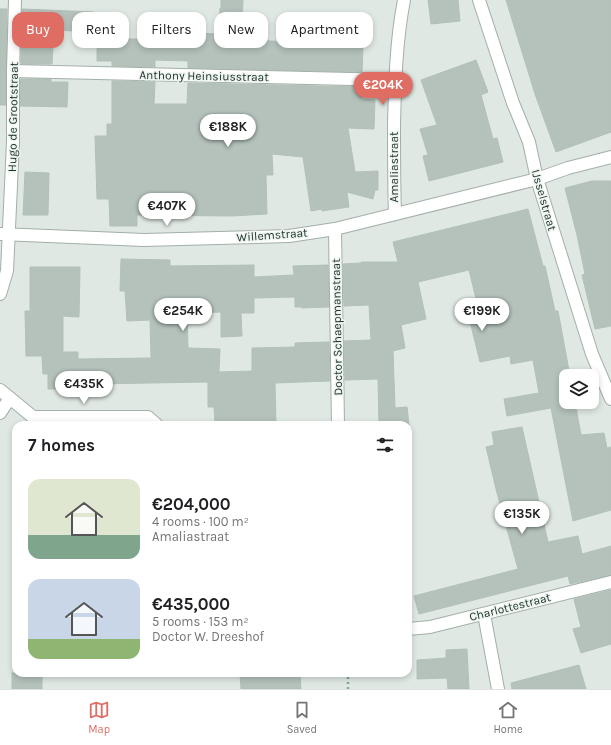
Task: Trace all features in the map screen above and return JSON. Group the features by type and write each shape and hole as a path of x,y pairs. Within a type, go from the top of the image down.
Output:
{"street":[{"name":"Hugo de Grootstraat","path":"0,294 7,271 5,234 13,142 15,0"},
{"name":"Amaliastraat","path":"395,214 395,80 400,20 404,0"},
{"name":"IJsselstraat","path":"479,0 513,103 529,142 537,179 592,354 611,399"},
{"name":"Anthony Heinsiusstraat","path":"13,71 395,80"},
{"name":"Willemstraat","path":"5,234 144,240 289,236 335,229 537,179 568,168 611,157"},
{"name":"Doctor Schaepmanstraat","path":"335,229 338,421"},
{"path":"0,390 33,417 148,417 152,421"},
{"path":"0,413 10,398"},
{"name":"Charlottestraat","path":"412,629 430,627 611,582"},
{"path":"484,614 498,689"}],"path":[{"path":"348,677 348,689"}],"building":[{"path":"221,0 243,0 243,12 220,12"},
{"path":"428,0 458,0 460,21 431,24"},
{"path":"506,0 611,0 611,132 556,152 535,94"},
{"path":"0,9 7,9 6,105 0,105"},
{"path":"22,9 94,12 72,12 72,31 64,31 64,12 22,12"},
{"path":"206,33 214,34 214,48 268,48 268,41 276,41 276,48 363,48 362,72 188,68 188,61 155,60 155,67 112,66 112,61 97,61 97,48 129,48 129,39 137,39 137,48 206,48"},
{"path":"21,48 53,48 52,64 21,64"},
{"path":"476,60 488,92 481,95 493,139 497,138 503,162 429,181 423,156 428,155 420,129 437,125 421,80"},
{"path":"20,79 51,79 51,82 68,82 67,107 20,106"},
{"path":"112,81 155,82 154,104 187,104 188,83 362,87 362,99 375,100 374,129 348,128 355,172 378,171 378,190 375,190 373,199 347,192 349,207 311,211 303,157 272,154 273,175 266,175 267,214 232,216 137,215 137,226 110,226 109,199 97,199 95,136 107,136 107,124 112,124"},
{"path":"25,172 49,173 48,215 23,215"},
{"path":"592,181 611,181 611,326 595,329 582,275 585,274 577,235 565,188"},
{"path":"528,209 543,266 545,266 555,311 558,311 569,369 559,369 559,409 576,409 581,435 604,433 607,448 611,447 611,510 573,521 551,408 507,416 504,399 539,393 533,360 511,364 510,356 480,362 466,305 477,303 469,270 418,282 426,319 401,325 405,348 393,351 395,408 407,407 409,421 379,421 378,379 345,380 344,341 371,340 369,305 344,306 343,264 361,262 398,262 393,242"},
{"path":"121,259 170,260 170,266 254,265 254,277 294,275 293,266 328,265 329,307 295,307 295,297 254,298 254,313 241,313 242,336 221,337 221,312 187,313 188,348 220,349 219,372 252,371 252,348 295,347 295,343 329,342 330,381 275,383 276,421 215,421 214,407 208,407 208,382 93,384 93,389 48,389 48,374 43,374 42,356 26,356 25,311 30,311 30,267 80,267 79,317 63,316 63,352 78,352 78,359 151,358 150,320 127,321 125,291 120,291"},
{"path":"522,427 548,542 578,536 582,554 611,546 611,575 570,584 568,576 419,614 414,596 518,569 486,447 494,445 492,432"},
{"path":"611,590 611,644 581,653 573,629 581,627 574,599"},
{"path":"467,649 469,689 448,689 447,678 417,679 417,660 446,658 446,650"},
{"path":"579,665 586,689 512,689 511,683"},
{"path":"12,677 42,677 42,689 12,689"},
{"path":"240,677 300,677 301,689 241,689"}]}
